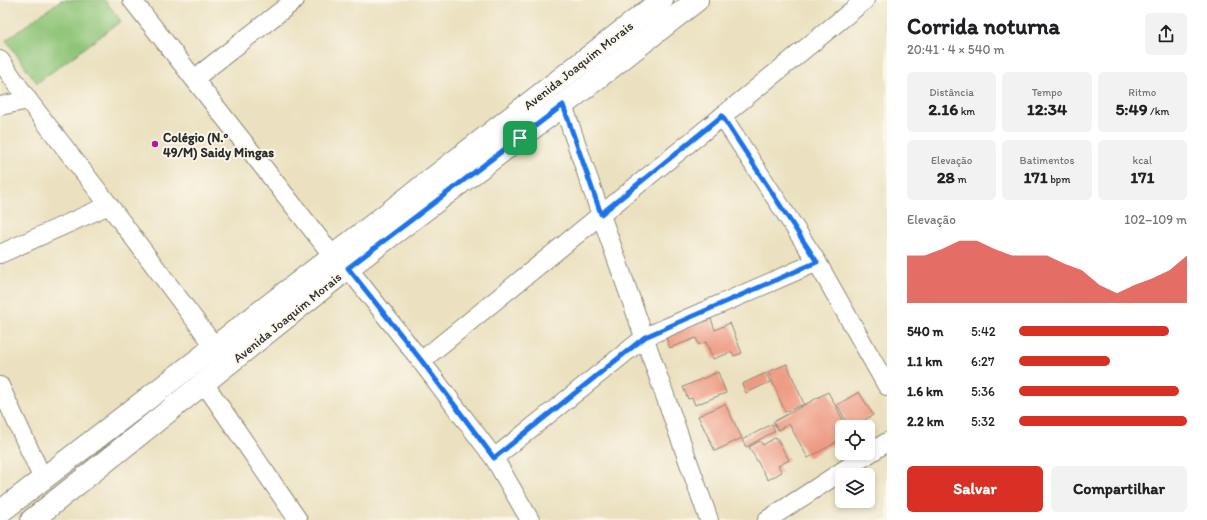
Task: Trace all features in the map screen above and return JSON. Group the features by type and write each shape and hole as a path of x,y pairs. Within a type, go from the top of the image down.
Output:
{"street":[{"path":"132,0 421,360 494,458 530,520"},
{"path":"194,79 295,0"},
{"name":"Avenida Joaquim Morais","path":"32,520 204,383 341,262 662,0"},
{"name":"Avenida Joaquim Morais","path":"0,512 215,346 341,262 563,105 697,0"},
{"path":"421,360 865,0"},
{"path":"0,60 28,100 215,346"},
{"path":"0,106 28,100"},
{"path":"563,105 710,520"},
{"path":"722,116 817,262 887,386"},
{"path":"0,254 109,205"},
{"path":"494,458 645,337 817,262"},
{"path":"204,383 298,520"},
{"path":"0,386 43,479"},
{"path":"767,520 887,442"}],"green space":[{"path":"61,0 105,0 121,21 37,83 6,40"}],"building":[{"path":"711,319 715,330 730,323 742,353 734,356 732,352 713,359 706,342 699,345 696,338 670,348 665,336"},
{"path":"787,364 804,404 785,412 768,372"},
{"path":"718,372 726,393 695,405 692,398 688,399 683,387"},
{"path":"766,373 770,382 746,393 742,384"},
{"path":"828,392 843,420 835,420 835,443 808,458 789,424 778,430 773,422"},
{"path":"859,392 873,415 865,420 846,420 837,405"},
{"path":"725,404 742,438 715,451 698,416"},
{"path":"772,424 775,431 746,447 742,440"},
{"path":"776,437 789,460 778,466 782,472 768,480 749,447 760,441 763,445"}],"place":[{"name":"Colégio (N.º 49/M) Saidy Mingas","path":"155,144"}],"route":[{"path":"563,105 601,214 722,116 817,262 645,337 494,458 421,360 348,268 520,138 563,105"}]}
